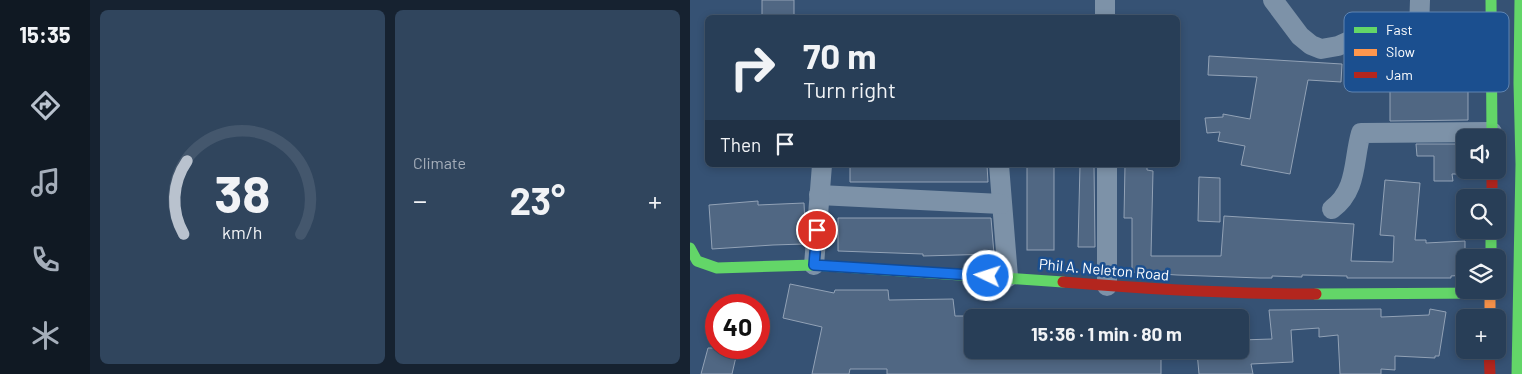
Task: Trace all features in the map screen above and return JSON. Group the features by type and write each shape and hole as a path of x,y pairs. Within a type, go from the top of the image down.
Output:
{"street":[{"path":"1104,0 1105,15"},
{"path":"1273,0 1300,36 1311,45 1321,49 1344,43"},
{"path":"1517,374 1521,262 1519,83 1521,7"},
{"path":"1492,92 1492,129"},
{"path":"1332,209 1341,202 1350,184 1355,168 1357,147 1361,133 1456,134"},
{"path":"814,265 822,167"},
{"path":"999,167 1008,277"},
{"path":"1107,167 1107,286"},
{"path":"819,195 1001,204"},
{"name":"Phil A. Neleton Road","path":"690,248 697,262 717,268 814,265 1008,277 1107,286 1260,294 1456,291"},
{"path":"1489,359 1490,374"}],"building":[{"path":"762,0 794,0 794,15 762,15"},
{"path":"1209,56 1342,64 1341,82 1308,80 1290,174 1241,165 1245,146 1218,141 1220,132 1207,133 1205,118 1223,117 1223,114 1250,119 1257,77 1208,75"},
{"path":"1390,92 1468,92 1468,120 1390,121"},
{"path":"1416,144 1456,144 1456,174 1452,174 1453,181 1434,181 1434,156 1417,156"},
{"path":"850,167 987,167 988,182 850,182"},
{"path":"1027,167 1054,167 1054,250 1027,250"},
{"path":"1080,167 1094,167 1095,247 1078,247"},
{"path":"1125,167 1147,167 1147,170 1153,171 1151,256 1221,256 1224,216 1354,224 1351,261 1393,262 1394,236 1380,235 1385,180 1420,183 1415,240 1426,240 1426,243 1465,241 1465,249 1456,249 1456,276 1451,276 1451,278 1347,278 1347,276 1302,275 1302,277 1272,276 1272,278 1260,278 1132,272 1132,218 1124,218"},
{"path":"1199,177 1220,178 1220,222 1198,221"},
{"path":"758,201 758,205 804,203 804,244 712,249 709,205"},
{"path":"838,218 991,218 994,254 923,256 923,254 838,251"},
{"path":"790,284 834,293 835,290 888,290 889,300 953,299 955,316 964,316 964,359 1161,359 1161,374 887,374 887,369 850,369 849,374 812,374 822,327 783,318"},
{"path":"1381,309 1381,317 1429,315 1430,309 1446,312 1439,356 1435,356 1435,358 1395,356 1395,370 1381,369 1381,374 1340,374 1338,335 1319,337 1319,328 1291,330 1293,362 1251,364 1253,374 1199,374 1198,359 1249,359 1249,340 1272,339 1269,310"},
{"path":"705,359 735,359 732,374 701,374"}],"traffic: fast":[{"path":"1491,0 1491,12"},
{"path":"1517,374 1521,164 1519,83 1520,0"},
{"path":"1492,92 1492,129"},
{"path":"1491,239 1491,249"},
{"path":"690,248 697,261 717,268 814,265 1063,282"},
{"path":"1316,294 1456,293"}],"traffic: slow":[{"path":"1490,299 1490,309"}],"traffic: jam":[{"path":"1492,179 1492,189"},
{"path":"1063,282 1190,291 1316,294"},
{"path":"1489,359 1490,374"}],"route":[{"path":"817,230 814,265 988,276"}]}
